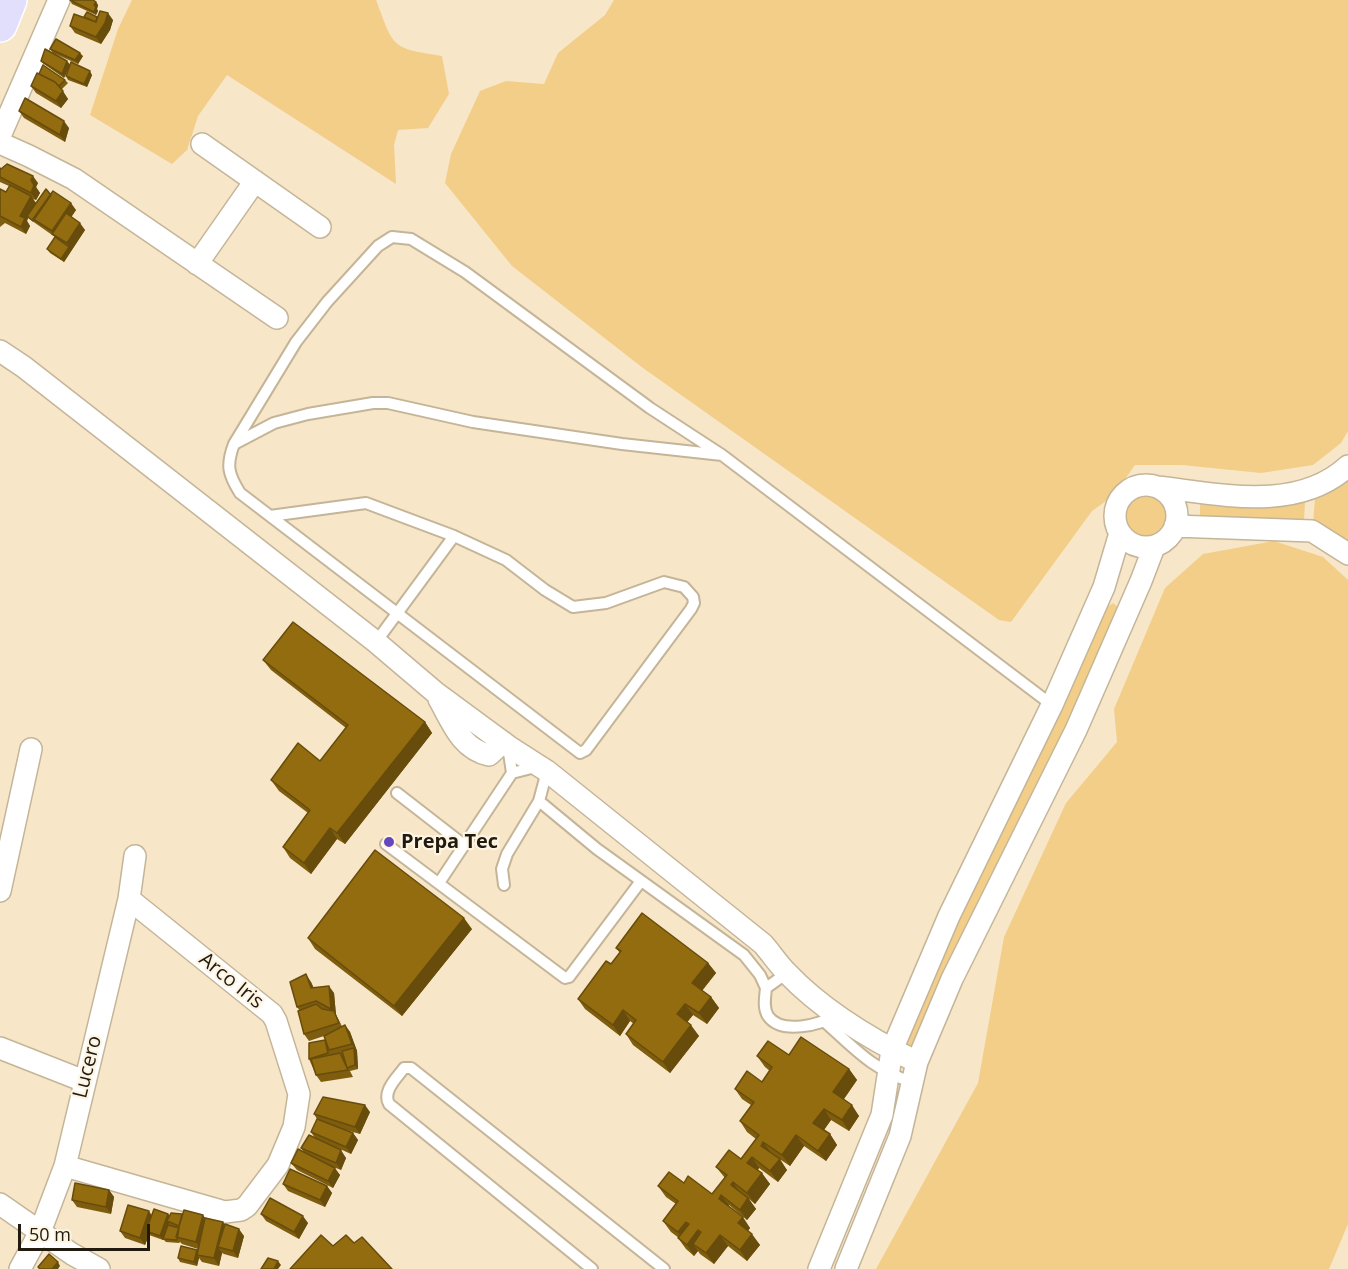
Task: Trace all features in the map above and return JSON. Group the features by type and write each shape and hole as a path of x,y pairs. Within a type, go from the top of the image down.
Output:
{"main road":[{"path":"0,25 10,0"}],"street":[{"path":"0,136 59,0"},
{"path":"0,144 30,156 74,179 277,318"},
{"path":"202,144 320,227"},
{"path":"197,264 255,181"},
{"path":"0,351 24,367 376,642 436,693 543,769 763,944 830,1019 892,1050 915,1072"},
{"path":"1154,547 1138,546 1127,541 1115,522 1115,511 1119,501 1126,492 1135,487 1146,485 1257,498 1313,489 1331,481 1348,466"},
{"path":"846,1269 900,1136 915,1072 952,979 1076,730 1154,547 1170,536 1175,526 1177,514 1174,502 1167,492 1157,487"},
{"path":"1175,526 1312,531 1348,554"},
{"path":"819,1269 882,1115 892,1050 949,916 1052,705 1104,587 1120,533"},
{"path":"0,891 32,749"},
{"name":"Lucero","path":"20,1269 40,1232 65,1166 129,900 135,856"},
{"name":"Arco Iris","path":"65,1166 225,1212 236,1212 247,1206 278,1165 294,1127 299,1094 272,1014 129,900"},
{"path":"0,1048 84,1081"},
{"path":"0,1204 40,1232 76,1262 99,1269"}],"lane":[{"path":"270,516 366,503 454,536 506,560 545,590 573,607 606,603 664,582 684,587 691,593 694,603 586,750 580,753 433,639 396,614 240,493 231,478 228,460 234,444 296,342 327,302 378,246 392,237 411,239 465,272 650,408 722,455 1052,705"},
{"path":"234,444 274,423 308,414 374,403 388,403 474,422 622,444 722,455"},
{"path":"376,642 454,536"},
{"path":"439,883 512,773 506,744"},
{"path":"504,885 501,869 507,854 539,801 543,769 512,773"},
{"path":"397,793 464,845"},
{"path":"539,801 641,881 744,955 760,975 766,988 765,1010 772,1020 786,1026 796,1027 830,1019 872,1065 888,1074 915,1072"},
{"path":"386,844 566,978 641,881"},
{"path":"766,988 787,973"},
{"path":"592,1269 389,1104 387,1092 404,1068 411,1068 651,1265 664,1269"}],"shaded area":[{"path":"132,0 376,0 391,37 397,43 413,51 442,56 449,94 428,128 398,130 394,145 396,184 227,75 198,116 187,150 172,164 90,115 118,29"},
{"path":"614,0 1348,0 1348,431 1341,443 1313,465 1261,473 1182,465 1135,465 1113,496 1092,511 1011,622 999,620 643,368 512,266 445,183 451,154 480,91 506,81 544,84 558,53 605,15"},
{"path":"1348,478 1348,547 1313,524 1315,499"},
{"path":"1147,496 1162,502 1168,517 1162,532 1147,538 1132,532 1126,517 1132,502"},
{"path":"1200,501 1305,501 1304,521 1200,518"},
{"path":"1274,541 1323,557 1348,580 1348,1224 1329,1269 876,1269 978,1083 1004,937 1066,803 1117,742 1114,709 1165,588 1203,554"},
{"path":"1113,603 1119,608 1108,636 915,1048 904,1043 918,1004 1107,607"}],"building":[{"path":"70,0 93,0 96,2 94,5 96,7 94,12"},
{"path":"100,11 108,13 96,37 70,26 74,14 96,22"},
{"path":"87,12 97,17 96,22 84,17"},
{"path":"56,39 80,53 75,60 50,49"},
{"path":"45,49 67,61 62,74 41,61"},
{"path":"71,62 90,71 84,84 66,76"},
{"path":"43,65 65,80 59,86 39,74"},
{"path":"37,73 55,82 63,91 56,101 31,86"},
{"path":"25,98 64,121 60,135 19,111"},
{"path":"7,164 33,176 31,180 34,185 31,193 0,177 0,168"},
{"path":"10,185 31,196 20,216 25,218 21,227 0,216 0,189 6,192"},
{"path":"46,189 51,195 33,221 27,216"},
{"path":"53,191 71,203 52,231 33,219"},
{"path":"66,213 80,223 67,243 52,234"},
{"path":"55,237 69,247 61,259 47,249"},
{"path":"293,622 425,722 337,833 330,828 304,863 283,847 310,810 271,780 298,743 320,761 348,725 263,660"},
{"path":"375,850 464,918 394,1006 308,938"},
{"path":"642,913 708,963 692,983 711,997 699,1013 685,1004 677,1014 691,1025 663,1062 626,1034 636,1020 623,1010 613,1025 578,999 606,961 611,964 621,951 616,948"},
{"path":"306,974 311,988 329,986 331,1009 316,1001 297,1007 290,982"},
{"path":"316,1004 322,1009 334,1011 339,1023 304,1034 298,1011"},
{"path":"345,1025 352,1044 329,1050 324,1036"},
{"path":"801,1037 849,1069 833,1092 852,1105 842,1120 824,1109 813,1123 830,1134 818,1151 796,1135 782,1155 763,1142 761,1146 780,1159 770,1171 752,1157 747,1163 762,1173 747,1193 733,1182 731,1185 748,1198 740,1210 721,1195 719,1199 743,1217 738,1223 752,1234 740,1250 720,1235 706,1253 693,1244 701,1232 698,1230 687,1245 678,1238 689,1224 686,1222 678,1232 663,1221 678,1201 658,1186 669,1172 684,1183 688,1176 712,1194 727,1175 716,1167 729,1150 741,1159 759,1135 740,1121 754,1102 735,1089 747,1071 762,1082 772,1067 757,1056 768,1041 789,1055"},
{"path":"325,1040 328,1053 309,1059 309,1043"},
{"path":"354,1048 355,1065 347,1068 342,1051"},
{"path":"340,1053 348,1070 316,1075 311,1059"},
{"path":"323,1097 365,1105 355,1127 314,1114"},
{"path":"317,1119 353,1133 346,1147 311,1132"},
{"path":"309,1135 341,1150 336,1163 301,1148"},
{"path":"298,1149 335,1168 328,1181 291,1163"},
{"path":"290,1169 327,1186 320,1200 283,1184"},
{"path":"75,1183 109,1190 106,1207 72,1200"},
{"path":"270,1198 303,1216 294,1232 261,1214"},
{"path":"128,1205 149,1211 140,1238 120,1231"},
{"path":"154,1209 168,1214 160,1236 146,1231"},
{"path":"184,1210 203,1215 196,1242 176,1237"},
{"path":"171,1213 182,1214 179,1226 167,1221"},
{"path":"205,1218 223,1222 214,1258 197,1255"},
{"path":"225,1224 239,1229 233,1251 218,1247"},
{"path":"168,1225 179,1228 177,1240 163,1239"},
{"path":"321,1235 333,1246 346,1235 354,1243 362,1237 392,1269 290,1269"},
{"path":"181,1246 197,1250 194,1262 178,1258"},
{"path":"49,1254 58,1262 52,1269 40,1269 38,1267"},
{"path":"268,1258 278,1261 274,1269 261,1269"}],"place":[{"name":"Prepa Tec","path":"389,842"}]}
